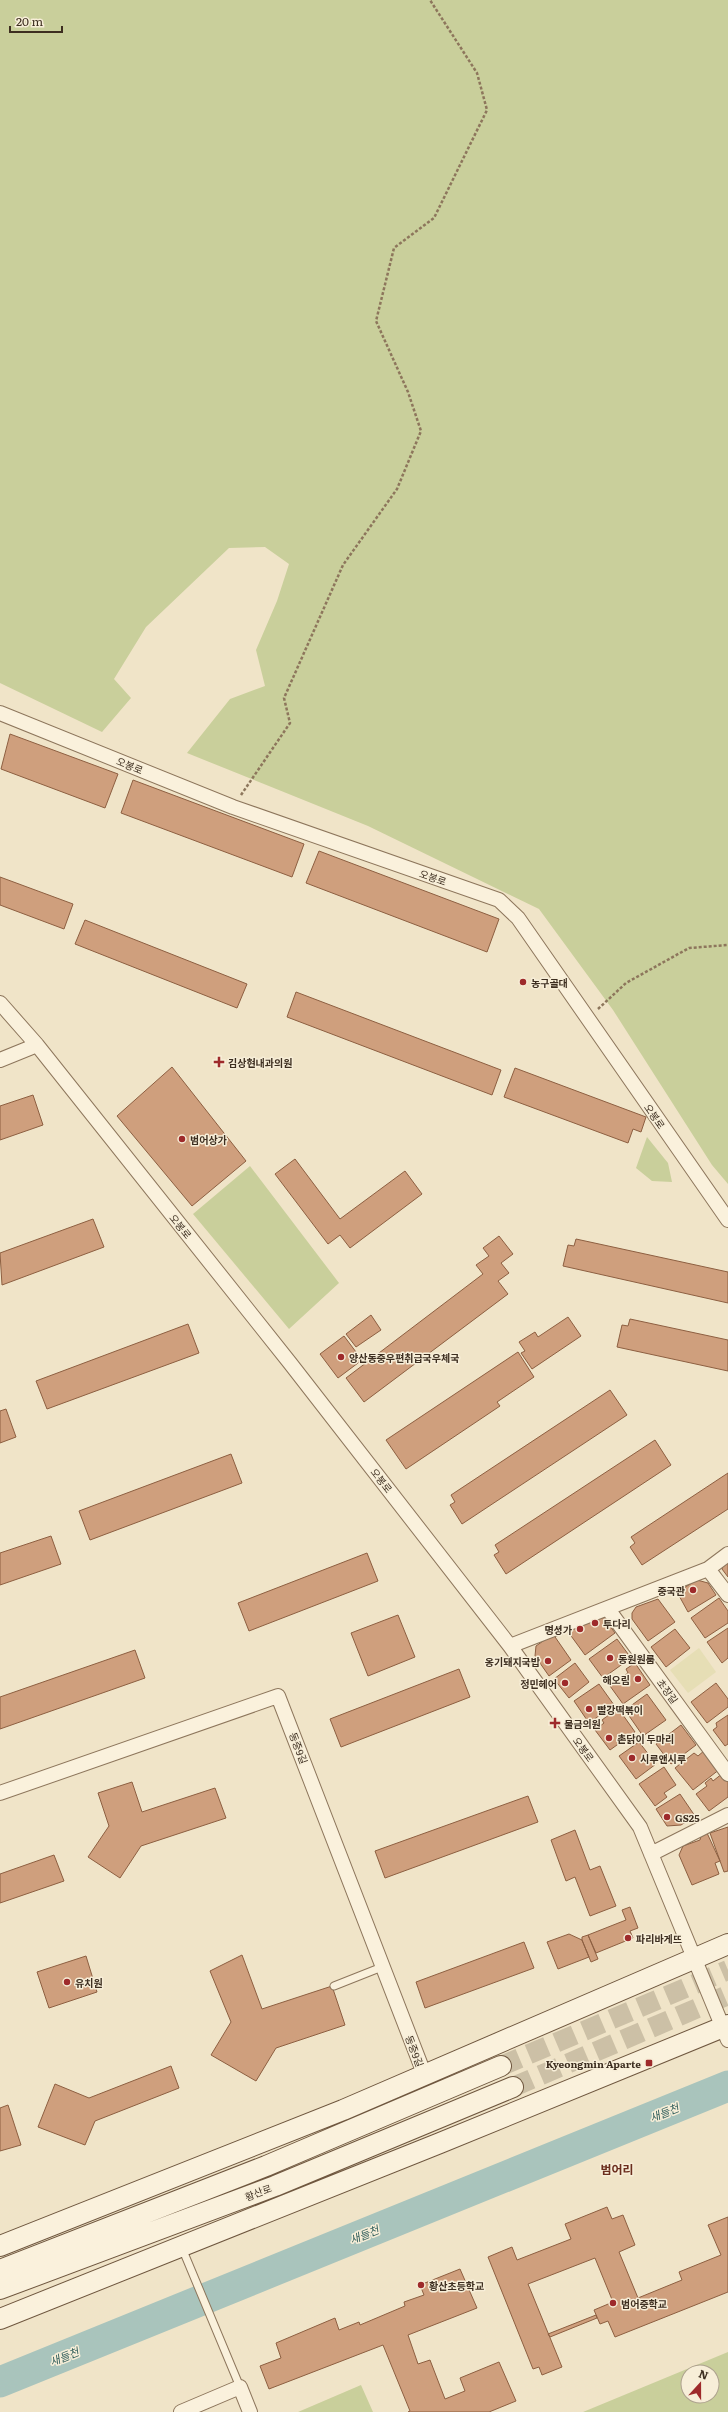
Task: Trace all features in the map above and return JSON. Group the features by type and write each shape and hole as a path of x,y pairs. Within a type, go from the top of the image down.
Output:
{"main road":[{"path":"0,2246 424,2076 728,1944"},
{"path":"0,2319 726,2031"},
{"path":"0,2270 266,2166 501,2066"},
{"name":"황산로","path":"0,2289 275,2186 513,2087"}],"street":[{"name":"오봉로","path":"0,713 233,806 499,900 518,918 728,1220"},
{"name":"오봉로","path":"0,1003 37,1045 293,1367 510,1646 640,1827 726,2031"},
{"path":"0,1060 37,1045"},
{"path":"510,1646 708,1570 728,1554"},
{"path":"708,1570 728,1595"},
{"name":"초장길","path":"608,1609 728,1774"},
{"name":"동중9길","path":"0,1793 278,1696 424,2076"},
{"path":"651,1854 728,1816"},
{"path":"181,2412 240,2387 250,2412"}],"lane":[{"path":"334,1986 382,1967"},
{"path":"181,2246 240,2387"}],"path":[{"path":"233,806 290,723 284,698 287,691 343,565 397,489 420,430 408,392 376,321 394,248 434,218 487,110 477,73 430,0"},
{"path":"588,1018 626,984 689,948 728,945"}],"shaded area":[{"path":"699,1648 716,1672 688,1693 670,1670"}],"green space":[{"path":"0,0 728,0 728,1184 712,1165 613,1010 539,909 368,826 187,753 230,699 265,686 256,650 277,601 289,564 265,547 229,548 146,627 114,679 131,698 102,732 0,683"},
{"path":"647,1137 668,1163 672,1182 652,1181 636,1168"},
{"path":"250,1166 339,1283 289,1329 193,1214"},
{"path":"728,2352 728,2412 583,2412 680,2372 680,2404 720,2404 720,2364 699,2364"},
{"path":"361,2385 373,2412 298,2412"}],"building":[{"path":"10,734 118,774 105,808 1,769"},
{"path":"133,780 304,844 292,877 121,813"},
{"path":"319,851 499,919 487,952 306,883"},
{"path":"0,877 73,904 64,929 0,905"},
{"path":"85,920 247,984 237,1008 75,944"},
{"path":"296,992 501,1070 492,1095 287,1017"},
{"name":"범어상가","path":"172,1067 246,1161 192,1206 117,1116"},
{"path":"515,1068 646,1117 641,1132 633,1129 628,1143 504,1097"},
{"path":"33,1095 43,1125 0,1140 0,1106"},
{"path":"295,1159 340,1219 405,1171 422,1194 350,1248 340,1235 328,1244 275,1174"},
{"path":"93,1219 104,1247 2,1285 0,1253"},
{"path":"499,1236 513,1254 501,1263 509,1273 498,1281 508,1294 364,1402 346,1378 483,1274 476,1265 489,1256 483,1248"},
{"path":"576,1239 728,1272 728,1303 563,1266 568,1245 574,1246"},
{"path":"371,1315 381,1330 356,1347 346,1334"},
{"path":"568,1317 581,1336 532,1369 521,1353 525,1351 519,1342 535,1332 538,1337"},
{"path":"630,1319 728,1340 728,1371 617,1347 622,1325 628,1326"},
{"path":"188,1324 199,1353 47,1409 36,1381"},
{"name":"양산동중우편취급국우체국","path":"344,1336 362,1360 338,1378 320,1354"},
{"path":"518,1352 534,1377 497,1402 500,1406 406,1469 386,1440"},
{"path":"610,1390 627,1415 462,1524 450,1505 455,1502 451,1495"},
{"path":"6,1409 16,1437 0,1443 0,1411"},
{"path":"655,1440 671,1465 506,1574 494,1555 499,1552 495,1545"},
{"path":"231,1454 242,1483 90,1540 79,1511"},
{"path":"728,1473 728,1509 642,1565 630,1547 635,1543 631,1537"},
{"path":"51,1536 61,1564 0,1585 0,1553"},
{"path":"367,1553 378,1581 249,1631 238,1603"},
{"path":"728,1559 728,1577 722,1569 723,1562"},
{"path":"697,1580 708,1583 716,1595 688,1612 677,1592"},
{"path":"719,1598 728,1611 728,1623 705,1638 691,1618"},
{"path":"658,1599 675,1622 648,1641 632,1619 632,1613 636,1607"},
{"path":"398,1615 415,1657 368,1676 351,1633"},
{"path":"595,1617 604,1618 615,1633 585,1655 566,1629"},
{"path":"728,1628 728,1658 722,1663 707,1642"},
{"path":"675,1629 690,1648 666,1667 651,1647"},
{"path":"553,1634 571,1660 549,1676 535,1656 536,1646"},
{"name":"동원원룸","path":"617,1639 631,1658 603,1678 589,1659"},
{"path":"135,1650 145,1678 0,1729 0,1697"},
{"path":"575,1663 589,1682 569,1698 554,1679"},
{"path":"635,1663 650,1685 623,1704 610,1686 628,1673 626,1669"},
{"path":"459,1669 470,1697 341,1747 330,1719"},
{"path":"716,1683 728,1699 728,1707 707,1723 691,1702"},
{"path":"599,1684 614,1705 589,1723 574,1701"},
{"path":"647,1694 666,1720 643,1736 625,1710"},
{"path":"618,1708 635,1732 610,1750 595,1730 604,1723 602,1720"},
{"path":"728,1715 728,1744 725,1746 713,1730 717,1727 716,1723"},
{"path":"681,1725 696,1745 671,1764 656,1744"},
{"path":"639,1742 656,1764 636,1779 619,1756"},
{"path":"705,1750 720,1769 693,1790 675,1768 694,1753 698,1756"},
{"path":"664,1767 676,1785 664,1793 667,1797 655,1806 639,1784"},
{"path":"723,1773 728,1780 728,1797 709,1811 696,1794 707,1786 705,1783 711,1778 713,1781"},
{"path":"132,1782 142,1812 215,1788 226,1818 141,1846 120,1878 88,1857 109,1826 98,1793"},
{"path":"680,1794 695,1816 681,1825 667,1826 656,1809"},
{"path":"528,1796 538,1822 385,1878 375,1851"},
{"path":"728,1827 728,1871 724,1872 710,1833"},
{"path":"575,1830 590,1870 600,1866 616,1906 590,1916 575,1877 566,1881 551,1840"},
{"path":"707,1833 720,1861 715,1863 719,1874 692,1885 679,1855 683,1846 700,1840 701,1836"},
{"path":"54,1855 64,1881 0,1903 0,1874"},
{"path":"630,1907 638,1928 630,1931 633,1938 596,1953 588,1935 626,1920 622,1910"},
{"path":"569,1934 582,1940 589,1957 558,1969 547,1942"},
{"path":"588,1935 598,1959 591,1962 582,1940 582,1937"},
{"path":"524,1942 534,1968 425,2008 416,1982"},
{"path":"242,1955 262,2009 332,1986 345,2025 276,2048 256,2081 211,2055 231,2022 210,1971"},
{"name":"유치원","path":"86,1956 97,1992 49,2008 37,1972"},
{"path":"171,2066 179,2088 95,2121 85,2145 38,2127 55,2084 89,2098"},
{"path":"8,2105 21,2145 0,2151 0,2108"},
{"path":"607,2207 612,2219 623,2215 635,2245 619,2252 638,2298 682,2280 679,2272 721,2255 708,2225 728,2217 728,2292 615,2337 608,2321 600,2324 594,2310 613,2302 595,2258 528,2284 562,2367 542,2375 539,2367 533,2369 488,2257 512,2247 517,2260 571,2239 565,2224"},
{"path":"460,2269 477,2308 408,2335 418,2364 430,2360 445,2399 465,2391 460,2378 499,2362 516,2401 489,2412 408,2412 410,2411 383,2345 269,2389 260,2366 281,2358 276,2343 335,2318 339,2330 359,2322 360,2325 405,2306 404,2302 424,2295 420,2285"},
{"path":"596,2315 597,2318 550,2337 548,2334"}],"waterway":[{"name":"새들천","path":"0,2382 728,2086"}],"tunnel":[{"path":"501,2066 728,1970"},
{"path":"513,2087 728,1995"}],"place":[{"name":"농구골대","path":"523,982"},
{"name":"김상현내과의원","path":"219,1062"},
{"name":"범어상가","path":"182,1139"},
{"name":"양산동중우편취급국우체국","path":"341,1357"},
{"name":"중국관","path":"693,1590"},
{"name":"투다리","path":"595,1623"},
{"name":"명셩가","path":"580,1629"},
{"name":"동원원룸","path":"610,1658"},
{"name":"옹기돼지국밥","path":"548,1661"},
{"name":"해오림","path":"638,1679"},
{"name":"정민헤어","path":"565,1683"},
{"name":"빨강떡볶이","path":"589,1709"},
{"name":"물금의원","path":"555,1723"},
{"name":"촌닭이 두마리","path":"609,1738"},
{"name":"시루앤시루","path":"632,1758"},
{"name":"GS25","path":"667,1817"},
{"name":"파리바게뜨","path":"628,1938"},
{"name":"유치원","path":"67,1982"},
{"name":"Kyeongmin Aparte","path":"649,2063"},
{"name":"황산초등학교","path":"421,2285"},
{"name":"범어중학교","path":"613,2303"}],"district":[{"name":"범어리","path":"617,2169"}]}
